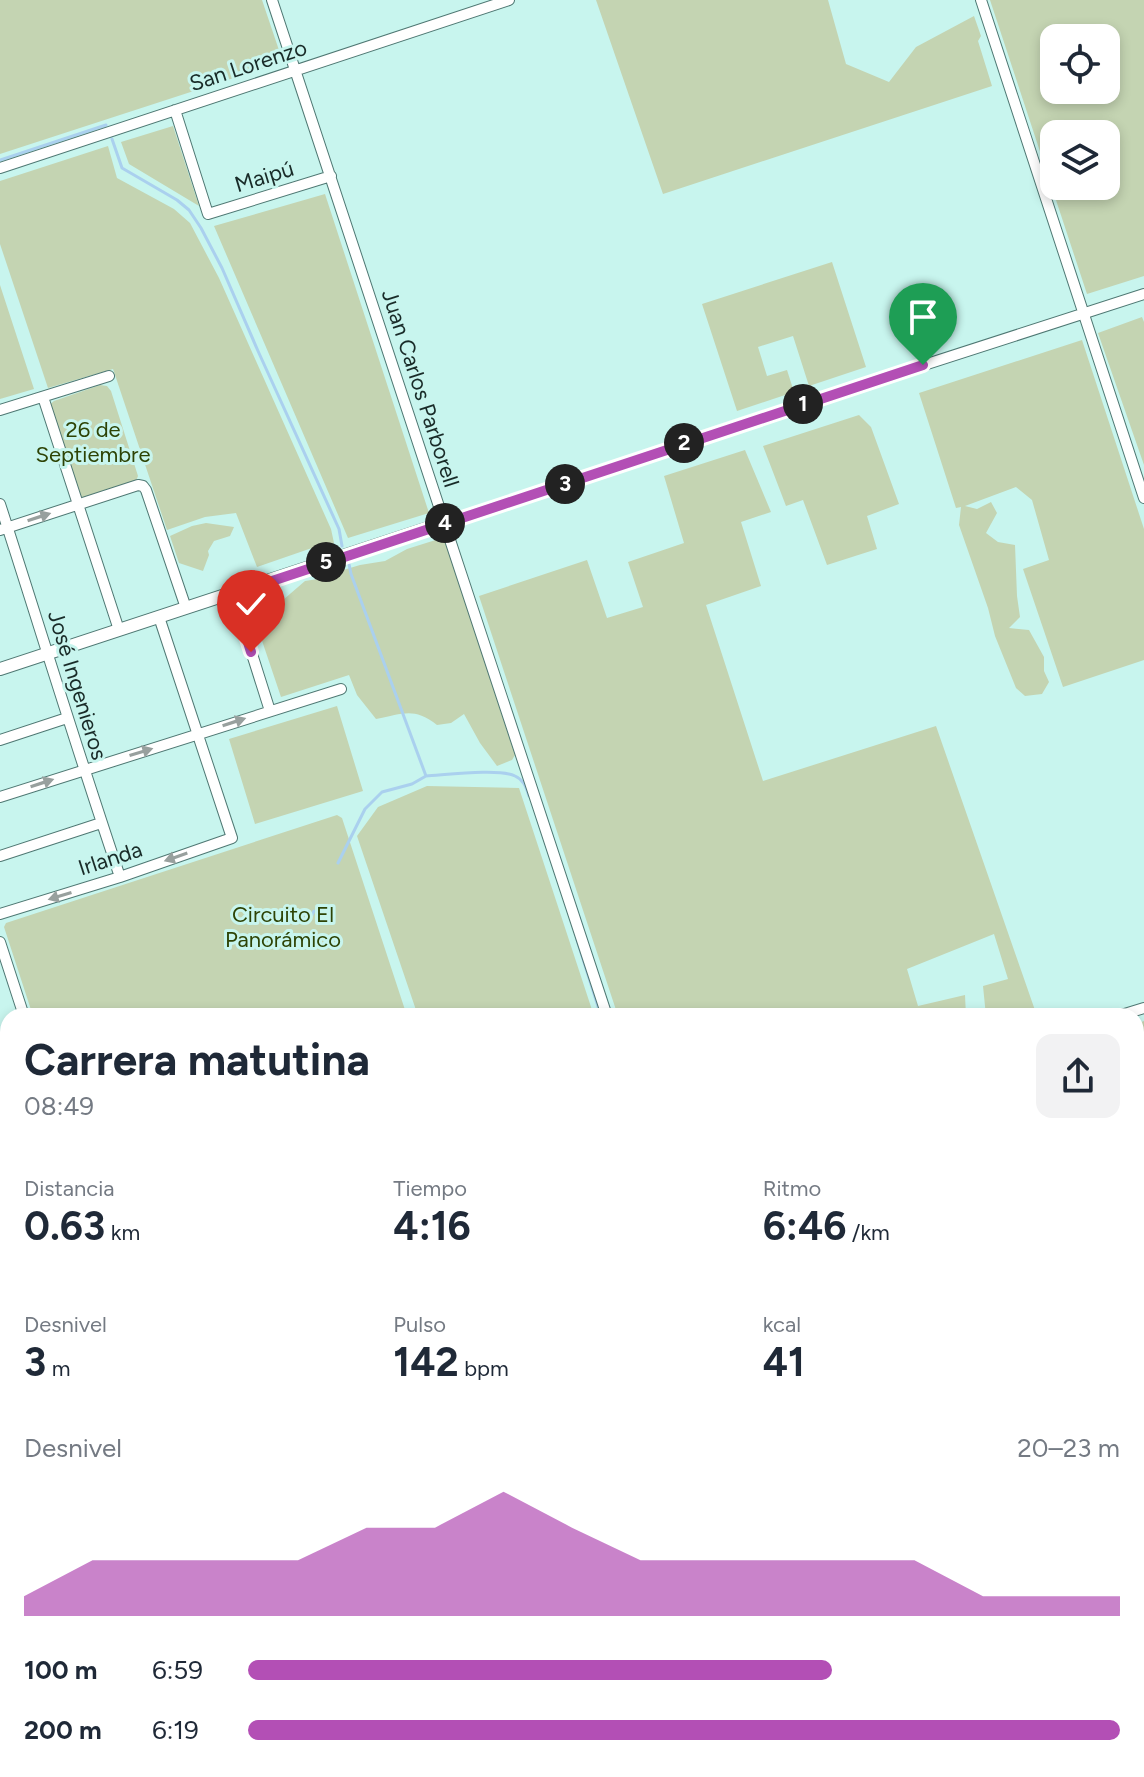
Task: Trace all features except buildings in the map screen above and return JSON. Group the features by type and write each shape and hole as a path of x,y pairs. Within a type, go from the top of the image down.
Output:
{"street":[{"name":"Juan Carlos Parborell","path":"272,0 604,1008"},
{"name":"San Lorenzo","path":"0,168 509,0"},
{"path":"981,0 1144,498"},
{"name":"Maipú","path":"175,110 208,214 331,176"},
{"path":"0,669 1144,294"},
{"path":"0,410 109,376"},
{"path":"43,397 119,630"},
{"path":"4,528 138,485 143,486 186,608"},
{"name":"José Ingenieros","path":"0,504 4,528 49,654 120,877"},
{"path":"233,594 270,711"},
{"path":"159,617 198,734"},
{"path":"0,797 341,689"},
{"path":"0,740 67,718"},
{"name":"Irlanda","path":"0,914 232,838 198,734"},
{"path":"0,856 101,823"},
{"path":"0,942 21,1008"}],"green space":[{"path":"0,0 262,0 283,62 0,154"},
{"path":"596,0 828,0 846,64 889,82 916,47 974,16 992,86 663,194"},
{"path":"990,0 1144,0 1144,276 1087,294 1056,200 1120,200 1120,120 1040,120 1040,152"},
{"path":"173,126 199,206 129,164 121,142"},
{"path":"108,146 117,178 174,209 190,223 219,278 331,529 334,543 257,567 236,513 205,517 167,530 113,369 48,388 0,244 0,181"},
{"path":"325,194 429,513 348,538 214,226"},
{"path":"832,262 866,367 809,386 793,336 758,347 767,376 787,370 794,392 737,411 702,304"},
{"path":"0,285 34,389 0,399"},
{"path":"1142,317 1144,322 1144,465 1098,333"},
{"path":"1082,340 1144,529 1144,660 1063,687 1023,569 1049,560 1032,500 1016,487 965,506 977,509 991,502 997,513 986,533 998,542 1015,545 1020,617 1009,628 1029,630 1044,657 1044,671 1049,682 1042,694 1025,696 1016,688 995,636 959,525 961,507 956,508 919,393"},
{"name":"26 de Septiembre","path":"100,385 107,386 111,391 138,476 136,481 86,499 80,498 49,405"},
{"path":"859,415 871,427 899,504 867,516 877,549 827,565 803,500 786,506 763,446"},
{"path":"745,450 771,512 741,522 761,586 706,605 763,781 936,726 1034,1008 985,1008 983,986 1008,979 994,934 907,969 918,1006 965,995 966,1008 615,1008 479,596 587,560 607,618 643,607 628,562 684,543 664,476"},
{"path":"206,523 234,527 230,536 214,541 203,571 179,563 170,536"},
{"path":"442,538 515,755 512,760 497,766 464,714 451,723 437,725 415,714 376,719 357,695 349,675 281,697 252,611 283,600 305,581 385,561 407,549"},
{"path":"337,706 363,791 255,824 229,739"},
{"path":"427,786 519,788 591,1008 415,1008 357,836 378,807"},
{"name":"Circuito El Panorámico","path":"337,815 342,818 404,1008 30,1008 4,927 6,923"}],"waterway":[{"path":"0,160 106,125"},
{"path":"112,139 122,168 177,200 189,210 201,228 222,268 339,529 342,546"},
{"path":"338,863 365,809 382,792 412,784 426,776 349,564"},
{"path":"426,776 485,772 508,774 521,780 529,796"},
{"path":"311,917 314,911"},
{"path":"577,940 598,1008"}],"route":[{"path":"251,652 233,594 923,365"}]}
